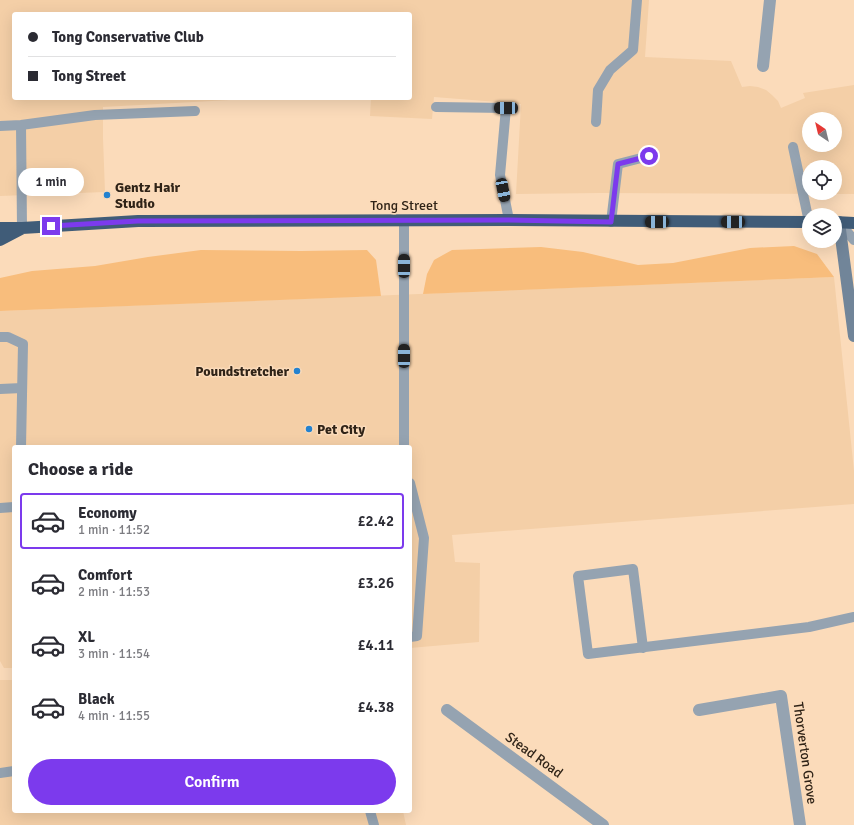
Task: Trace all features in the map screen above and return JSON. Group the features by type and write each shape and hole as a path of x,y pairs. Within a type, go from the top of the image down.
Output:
{"highway":[{"name":"Tong Street","path":"0,228 138,221 509,220 611,222 802,222"},
{"path":"842,222 854,222"},
{"path":"0,240 22,228"}],"street":[{"path":"762,66 770,0"},
{"path":"841,248 854,336"},
{"name":"Thorverton Grove","path":"699,710 781,696 800,825"},
{"name":"Stead Road","path":"447,710 603,825"}],"lane":[{"path":"596,122 598,90 610,70 633,50 637,0"},
{"path":"436,107 506,108 500,175 509,220"},
{"path":"0,126 21,125 95,115 195,111"},
{"path":"21,125 22,228"},
{"path":"793,147 806,208"},
{"path":"611,222 618,164 649,156"},
{"path":"404,220 404,445"},
{"path":"842,227 854,240"},
{"path":"0,337 8,337 23,344 21,445"},
{"path":"0,389 22,388"},
{"path":"412,491 424,538 417,636 412,637"},
{"path":"0,508 12,507"},
{"path":"643,648 633,569 578,576 588,654 643,648 809,627 854,617"},
{"path":"0,773 12,771"},
{"path":"371,813 374,825"}],"shaded area":[{"path":"0,0 649,0 645,57 731,61 742,87 758,87 766,90 778,101 781,108 805,98 803,93 854,85 854,194 842,194 842,160 802,160 802,194 516,194 521,104 434,97 432,119 370,116 371,100 412,100 412,12 12,12 12,100 230,100 103,107 105,192 0,196"},
{"path":"794,246 817,254 834,277 423,294 427,274 434,260 452,250 541,247 583,252 638,265 673,263 750,248"},
{"path":"201,250 367,250 376,260 381,296 0,311 0,278 32,271 95,266"},
{"path":"834,277 854,471 854,504 452,535 455,562 480,563 479,642 412,648 412,445 12,445 12,668 4,668 0,661 0,311"},
{"path":"0,680 12,680 12,813 403,813 406,825 0,825"}],"place":[{"name":"Gentz Hair Studio","path":"107,195"},
{"name":"Poundstretcher","path":"297,371"},
{"name":"Pet City","path":"309,429"}],"route":[{"path":"51,226 138,221 509,220 611,222 618,164 649,156"}]}
